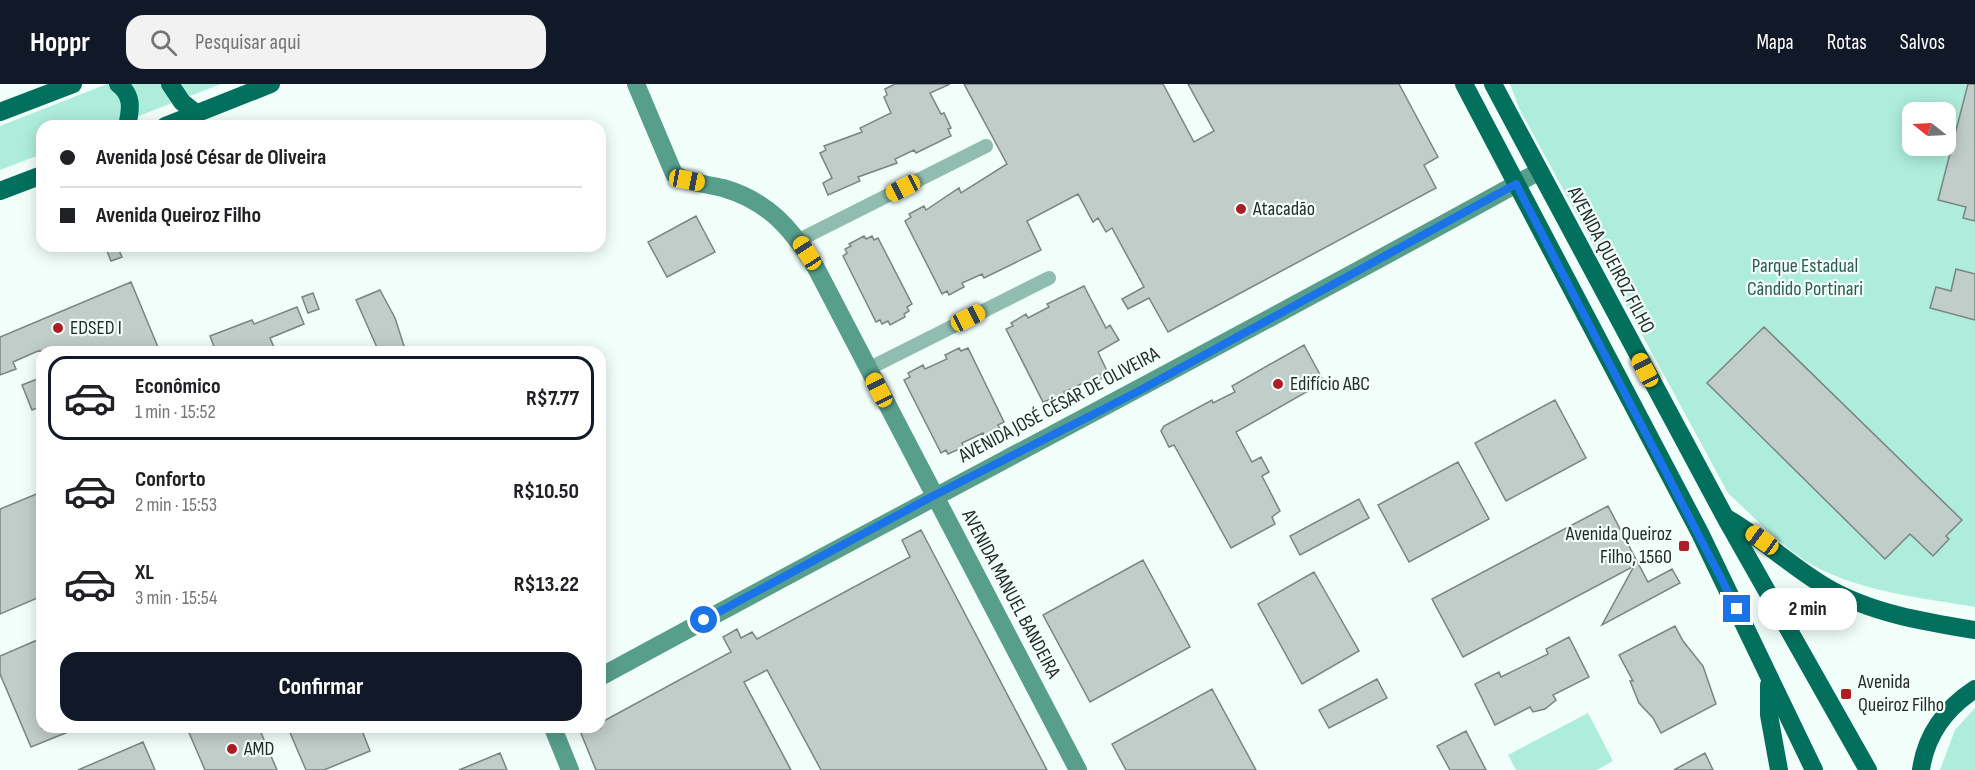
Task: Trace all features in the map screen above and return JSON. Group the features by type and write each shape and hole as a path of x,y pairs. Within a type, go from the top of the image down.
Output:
{"highway":[{"path":"0,112 73,84"},
{"path":"118,84 128,94 131,104 128,120"},
{"path":"170,84 182,102 194,112"},
{"path":"177,120 271,84"},
{"path":"1464,84 1700,533 1814,770"},
{"name":"AVENIDA QUEIROZ FILHO","path":"1493,84 1538,172 1725,517 1868,770"},
{"path":"0,191 36,177"},
{"path":"1725,517 1748,530 1803,573 1848,598 1893,613 1975,630"},
{"path":"1768,677 1769,715 1779,770"},
{"path":"1921,770 1926,747 1936,726 1959,699 1975,688"}],"street":[{"path":"170,120 261,84"},
{"name":"AVENIDA MANUEL BANDEIRA","path":"636,84 674,174 687,180 742,194 763,204 780,217 799,240 815,266 1078,770"},
{"path":"799,240 986,146"},
{"path":"0,185 36,171"},
{"name":"AVENIDA JOSÉ CÉSAR DE OLIVEIRA","path":"606,674 933,496 1137,392 1538,172"},
{"path":"868,369 1048,278"},
{"path":"555,733 570,770"}],"green space":[{"path":"107,84 221,84 128,120 36,120 36,156 0,170 0,126"},
{"name":"Parque Estadual Cândido Portinari","path":"1510,84 1975,84 1975,607 1894,593 1834,576 1792,552 1728,493 1519,108"},
{"path":"1975,708 1975,770 1940,770 1955,730"},
{"path":"1588,713 1613,761 1597,770 1516,770 1508,755"}],"building":[{"path":"895,84 950,84 930,93 941,114 944,113 951,128 948,129 951,136 916,153 914,150 895,159 897,163 858,177 860,181 828,195 823,183 832,178 820,153 826,150 824,146 862,132 860,128 891,113 884,97 887,95 885,89"},
{"path":"964,84 1163,84 1194,142 1214,131 1188,84 1399,84 1438,157 1424,165 1436,188 1168,332 1149,298 1128,309 1122,299 1144,287 1112,228 1106,232 1098,218 1093,222 1078,194 1027,221 1041,250 984,278 982,274 962,283 964,287 949,295 947,291 942,294 905,221 911,217 909,214 924,206 926,210 959,188 961,193 1007,164"},
{"path":"1968,84 1975,84 1975,221 1963,218 1966,207 1938,200 1949,156 1956,156 1956,130"},
{"path":"696,216 715,252 667,277 648,242"},
{"path":"864,236 866,239 872,236 874,240 878,238 912,304 907,307 909,311 904,314 905,317 890,325 888,321 882,324 880,320 876,322 843,256 847,253 845,249 851,246 849,244"},
{"path":"107,252 120,252 122,257 111,261"},
{"path":"1956,269 1975,274 1975,320 1930,308 1936,287 1951,291"},
{"name":"EDSED I","path":"131,282 158,346 36,346 36,352 13,362 16,369 0,375 0,337"},
{"path":"1084,286 1106,328 1110,325 1119,340 1098,352 1107,371 1101,374 1103,378 1087,386 1085,382 1064,392 1066,396 1051,404 1049,400 1043,402 1006,329 1026,314 1028,318 1049,307 1047,304"},
{"path":"380,290 395,318 404,346 376,346 356,300"},
{"path":"313,293 319,309 308,313 302,297"},
{"path":"297,307 304,324 270,338 273,346 214,346 210,336 252,320 254,324"},
{"path":"1764,327 1962,520 1946,536 1949,539 1933,556 1910,534 1885,559 1707,383"},
{"path":"1304,345 1324,382 1236,432 1252,462 1261,457 1269,472 1262,476 1280,511 1272,517 1275,524 1231,548 1174,445 1169,447 1161,431 1164,426 1212,400 1213,403 1235,392 1232,386"},
{"path":"959,348 961,351 968,348 1004,422 998,425 1000,429 985,436 983,433 962,443 964,447 948,454 946,450 941,453 904,380 910,377 908,373 923,365 925,369 947,359 945,355"},
{"name":"EDSED I","path":"36,379 36,408 32,410 22,385"},
{"path":"1555,400 1586,458 1506,501 1475,443"},
{"path":"1458,462 1489,519 1409,562 1378,505"},
{"path":"36,494 36,599 0,614 0,509"},
{"path":"1359,499 1369,518 1300,555 1290,536"},
{"path":"1608,506 1648,582 1672,569 1680,583 1602,625 1634,566 1463,657 1432,599"},
{"path":"921,530 1047,770 821,770 767,670 744,682 791,770 596,770 581,733 606,733 606,720 731,652 723,637 737,629 741,638 752,632 757,639 910,557 902,540"},
{"path":"1143,560 1190,647 1090,702 1043,615"},
{"path":"1314,572 1359,651 1302,684 1258,604"},
{"path":"1675,626 1683,641 1703,666 1716,704 1661,733 1653,718 1639,703 1630,681 1633,681 1619,655"},
{"path":"1569,637 1589,677 1553,695 1556,700 1545,709 1533,712 1530,707 1495,725 1475,684 1499,672 1501,677 1548,654 1546,649"},
{"path":"36,641 36,733 66,733 31,747 0,674 0,656"},
{"path":"1377,679 1387,698 1329,728 1319,710"},
{"path":"1212,689 1256,770 1126,770 1112,744"},
{"path":"1466,731 1486,770 1450,770 1437,746"},
{"name":"AMD","path":"189,733 261,733 277,770 205,770"},
{"path":"290,733 363,733 370,751 324,770 306,770"},
{"path":"143,742 155,770 78,770"},
{"path":"500,753 507,770 459,770"},
{"path":"1705,753 1713,770 1674,770"}],"place":[{"name":"Atacadão","path":"1241,209"},
{"name":"EDSED I","path":"58,328"},
{"name":"Edifício ABC","path":"1278,384"},
{"name":"Avenida Queiroz Filho, 1560","path":"1684,546"},
{"name":"Avenida Queiroz Filho","path":"1846,694"},
{"name":"AMD","path":"232,749"}],"route":[{"path":"704,620 933,496 1137,392 1516,184 1700,533 1737,609"}]}
